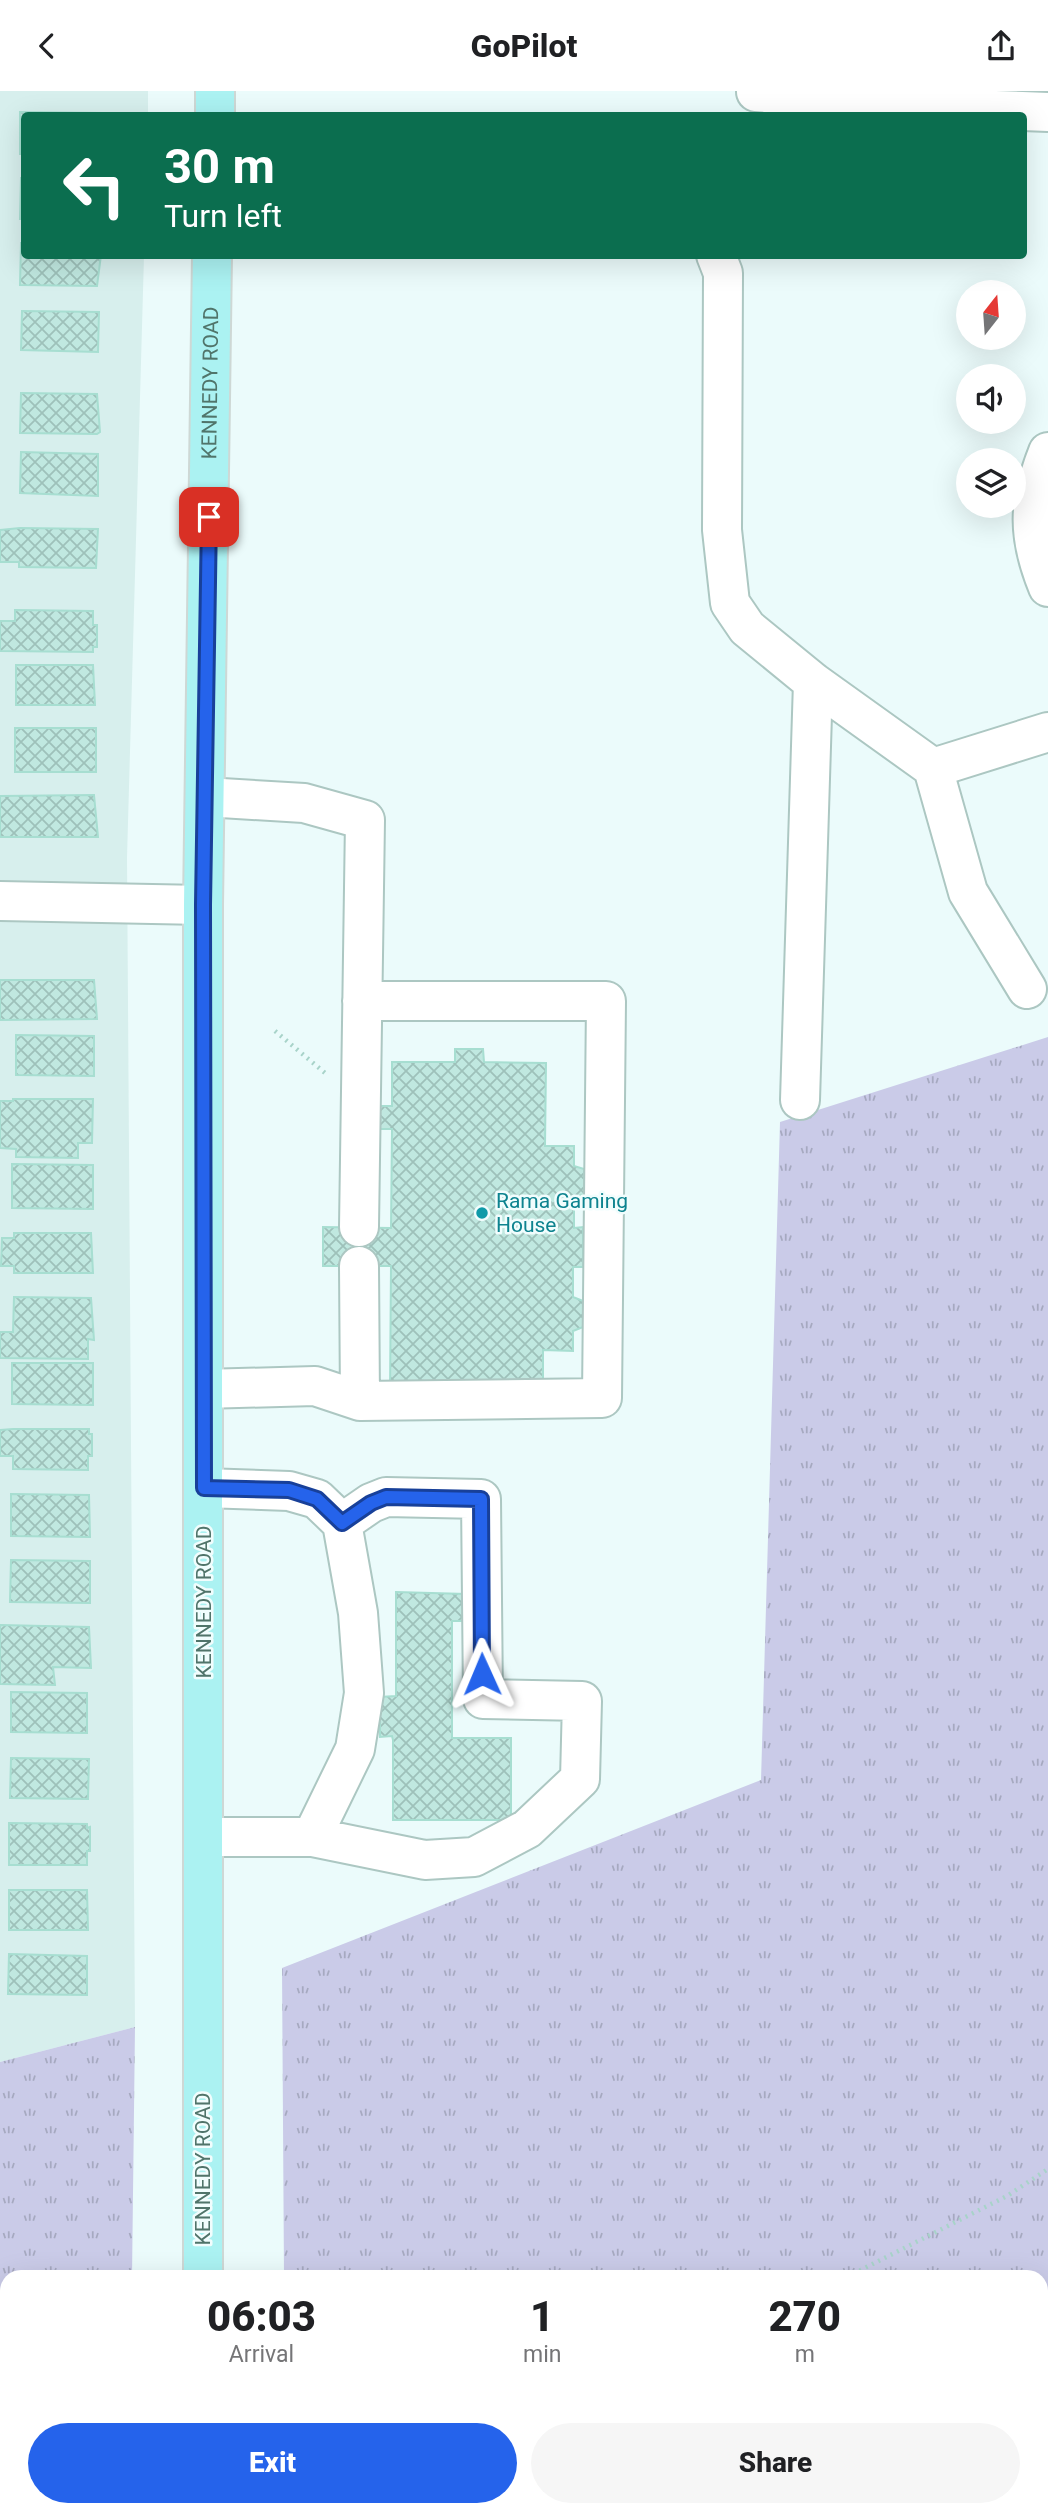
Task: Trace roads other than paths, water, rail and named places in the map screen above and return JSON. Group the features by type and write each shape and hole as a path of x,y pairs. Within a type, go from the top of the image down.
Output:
{"main road":[{"path":"215,91 215,112"},
{"name":"KENNEDY ROAD","path":"202,2270 203,905 212,259"}],"street":[{"path":"736,112 756,91 916,107 1048,111"},
{"path":"718,259 723,273 722,530 727,593 735,612 747,628 813,682 933,768 966,887 1027,989"},
{"path":"1048,451 1036,482 1031,510 1041,570 1048,587"},
{"path":"800,1100 813,682"},
{"path":"933,768 1048,732"},
{"path":"205,797 304,803 365,820 359,1227"},
{"path":"0,901 203,905"},
{"path":"203,1389 315,1386 360,1401 602,1398 606,1001 362,1001"},
{"path":"359,1266 360,1401"},
{"path":"204,1488 289,1490 317,1499 342,1523 358,1613 364,1693 355,1749 312,1837"},
{"path":"204,1837 312,1837 425,1860 474,1857 527,1829 580,1779 582,1700 483,1699 481,1499 386,1497 371,1503 342,1523"}],"place":[{"name":"Rama Gaming House","path":"482,1213"}]}
